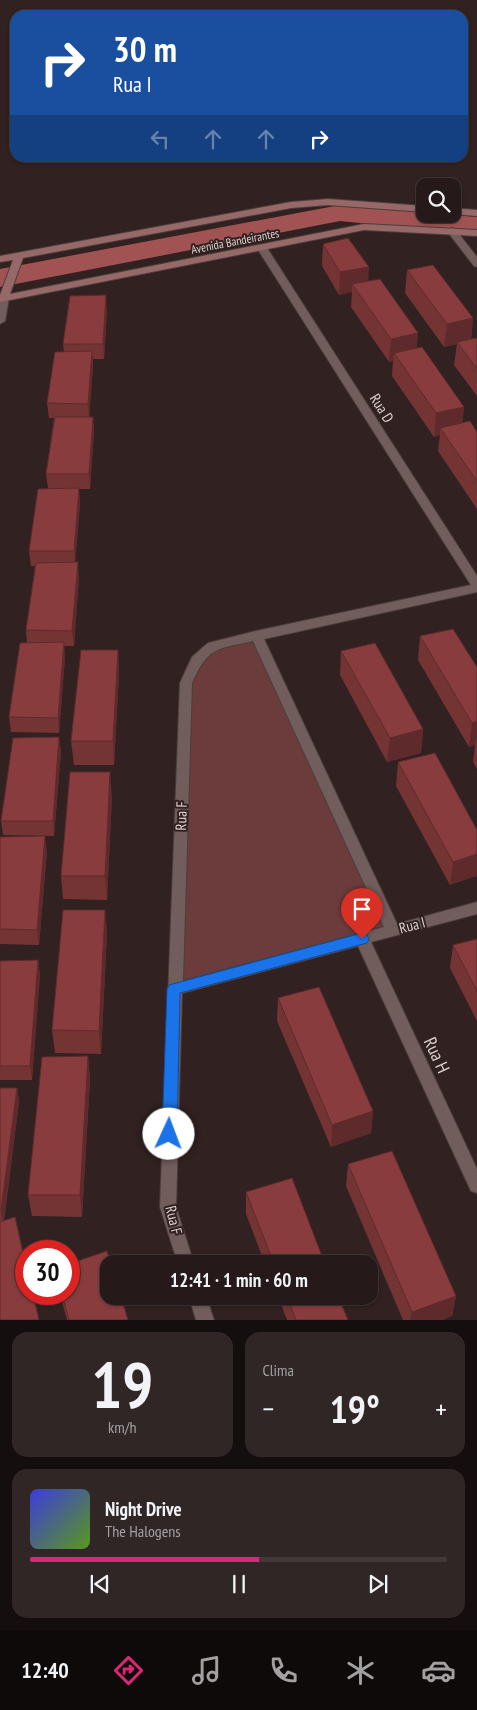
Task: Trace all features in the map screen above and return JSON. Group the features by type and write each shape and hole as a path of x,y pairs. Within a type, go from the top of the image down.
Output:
{"street":[{"name":"Avenida Bandeirantes","path":"0,259 291,205 328,202 416,208"},
{"path":"461,212 477,214"},
{"name":"Avenida Bandeirantes","path":"2,298 364,228 452,231 477,234"},
{"path":"452,231 477,264"},
{"name":"Rua D","path":"262,248 477,586"},
{"path":"0,321 2,298 19,256"},
{"name":"Rua F","path":"183,1255 168,1207 186,683 196,660 212,646 477,586"},
{"path":"256,635 393,930"},
{"name":"Rua I","path":"174,989 477,908"},
{"name":"Rua H","path":"362,939 477,1186"},
{"path":"200,1305 205,1320"}],"shaded area":[{"path":"256,635 393,930 174,989 186,683 206,650"}],"building":[{"path":"348,238 369,267 340,272 323,244"},
{"path":"433,265 473,318 447,324 407,270"},
{"path":"380,279 418,333 391,339 352,284"},
{"path":"106,295 103,344 63,344 70,296"},
{"path":"477,338 477,369 457,342"},
{"path":"422,347 464,407 436,413 394,353"},
{"path":"92,351 88,404 47,403 55,352"},
{"path":"55,417 93,417 89,474 46,474"},
{"path":"470,421 477,432 477,481 440,428"},
{"path":"79,488 74,551 29,551 38,489"},
{"path":"78,562 72,631 26,630 36,563"},
{"path":"453,629 477,667 477,721 472,723 420,636"},
{"path":"64,642 58,718 9,717 20,643"},
{"path":"375,643 423,729 390,738 341,651"},
{"path":"81,650 118,650 113,741 71,741"},
{"path":"59,737 53,821 1,821 13,738"},
{"path":"435,753 477,830 477,854 453,862 398,762"},
{"path":"70,772 110,772 105,876 61,876"},
{"path":"45,836 37,930 0,929 0,837"},
{"path":"63,910 105,910 99,1031 52,1030"},
{"path":"477,939 477,991 453,945"},
{"path":"38,960 30,1066 0,1066 0,961"},
{"path":"319,987 373,1111 332,1125 278,998"},
{"path":"88,1056 80,1195 28,1195 42,1057"},
{"path":"0,1088 17,1088 1,1210 0,1210"},
{"path":"392,1151 456,1296 412,1312 348,1164"},
{"path":"292,1178 322,1255 270,1255 246,1192"},
{"path":"15,1217 20,1240 15,1240 15,1305 36,1305 39,1320 0,1320 0,1222"},
{"path":"107,1251 108,1255 100,1255 100,1305 124,1305 128,1320 69,1320 65,1305 80,1305 80,1260"},
{"path":"290,1305 342,1305 348,1320 296,1320"}],"waterway":[{"path":"0,278 340,213 477,226"}],"route":[{"path":"169,1134 174,989 362,939"}]}
